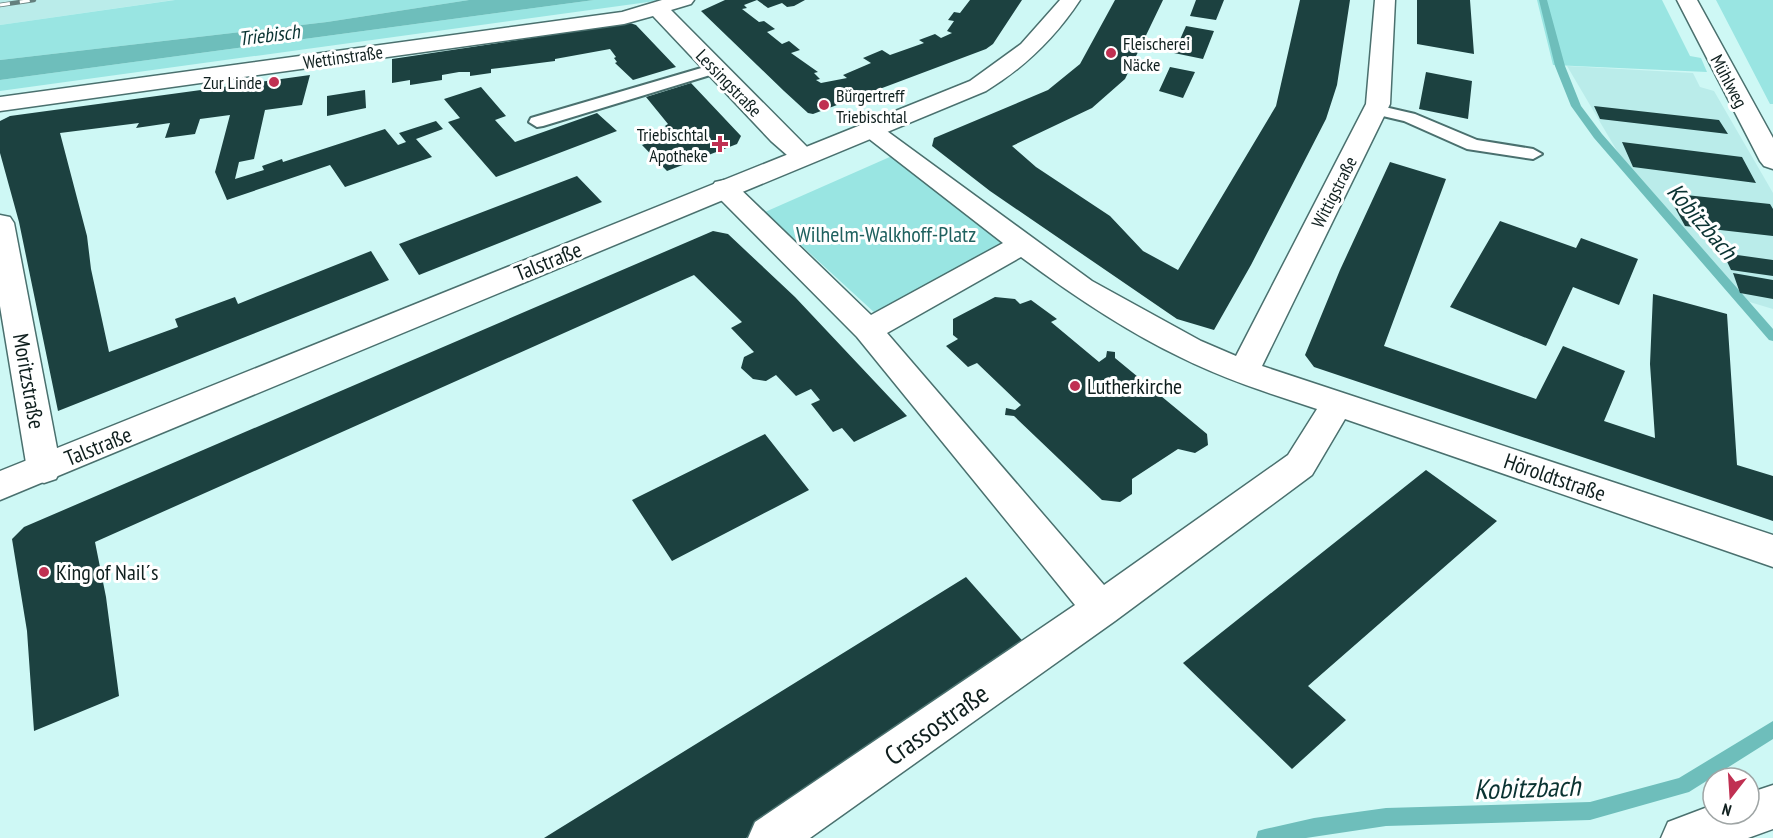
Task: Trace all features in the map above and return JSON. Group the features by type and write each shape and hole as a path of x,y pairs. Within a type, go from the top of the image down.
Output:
{"street":[{"name":"Wettinstraße","path":"0,104 624,18 684,0"},
{"name":"Talstraße","path":"0,486 978,86 1006,70 1047,33 1070,0"},
{"name":"Wittigstraße","path":"1244,372 1376,110 1385,0"},
{"name":"Mühlweg","path":"1687,0 1773,161"},
{"name":"Lessingstraße","path":"657,8 804,157"},
{"path":"1744,108 1773,111"},
{"path":"724,188 868,330 1101,609 1300,465 1338,403 1244,372 1190,349 1082,288 1025,243 871,131"},
{"name":"Moritzstraße","path":"0,223 44,469"},
{"path":"868,330 1025,243"},
{"name":"Höroldtstraße","path":"1338,403 1773,551"},
{"name":"Crassostraße","path":"771,838 1101,609"},
{"path":"1684,838 1773,807"}],"lane":[{"path":"537,122 716,69"},
{"path":"1376,110 1409,117 1473,145 1533,154"}],"shaded area":[{"path":"0,0 174,0 0,25"},
{"path":"1567,66 1693,73 1700,87 1714,91 1773,193 1773,309 1743,300 1623,161"}],"green space":[{"path":"175,0 469,0 327,22 0,60 0,25"},
{"path":"594,0 663,0 0,91 0,80"},
{"path":"1537,0 1662,0 1690,56 1701,58 1707,72 1553,65"},
{"path":"1716,0 1773,0 1773,104 1770,104"},
{"name":"Wilhelm-Walkhoff-Platz","path":"892,156 1009,245 876,314 765,212"}],"water":[{"name":"Triebisch","path":"469,0 594,0 0,80 0,60 327,22"}],"building":[{"path":"725,0 757,0 744,5 747,8 742,9 759,22 764,21 775,29 767,32 782,44 789,41 800,50 791,53 818,72 814,73 820,79 816,80 821,83 847,78 843,75 871,63 863,58 882,50 890,55 924,43 919,40 935,34 941,38 952,33 947,31 954,21 948,20 954,12 960,13 970,0 1022,0 993,44 986,49 813,114 808,113 784,91 701,11"},
{"path":"757,0 805,0 794,6 787,7 782,3 768,8"},
{"path":"1115,0 1163,0 1125,79 1092,108 1012,146 1036,167 1110,216 1143,251 1178,270 1276,106 1300,0 1350,0 1337,85 1326,119 1251,265 1214,330 1177,319 990,191 932,146 934,138 1048,90 1080,64"},
{"path":"1196,0 1224,0 1216,20 1190,16"},
{"path":"1417,0 1470,0 1474,54 1417,44"},
{"path":"630,23 636,25 676,67 633,80 615,63 617,62 614,58 616,57 610,49 555,59 555,61 491,69 491,73 470,76 470,72 459,72 442,75 442,80 410,85 410,80 392,83 392,59"},
{"path":"1186,26 1214,31 1203,59 1174,53"},
{"path":"1170,67 1195,72 1183,98 1159,91"},
{"path":"1426,72 1472,81 1468,119 1419,109"},
{"path":"310,75 302,105 265,110 254,159 239,162 235,179 264,170 262,166 282,159 283,162 385,129 398,145 406,142 399,133 436,121 443,129 416,139 432,157 345,187 330,165 227,200 215,172 230,115 200,119 195,134 165,138 170,123 136,128 139,123 60,133 87,236 91,269 109,352 178,327 175,319 235,297 238,304 371,251 389,280 58,411 19,222 0,153 0,121 10,116"},
{"path":"691,83 741,136 737,144 667,171 642,145 672,134 665,126 668,124 646,97"},
{"path":"481,87 506,116 495,120 515,142 597,113 617,131 496,177 448,122 460,118 444,99"},
{"path":"365,90 366,108 327,116 327,96"},
{"path":"1594,106 1719,120 1728,134 1600,119"},
{"path":"1622,142 1742,157 1756,183 1633,167"},
{"path":"1390,162 1446,179 1384,346 1536,399 1563,346 1625,371 1604,421 1655,438 1650,364 1653,294 1727,314 1737,465 1773,476 1773,521 1314,367 1305,355 1340,270"},
{"path":"577,176 602,202 419,275 399,244"},
{"path":"1667,193 1770,204 1773,209 1773,236 1685,226"},
{"path":"1500,221 1576,248 1581,238 1638,259 1619,305 1573,287 1546,346 1450,307"},
{"path":"713,231 728,234 795,297 907,416 854,442 842,428 833,432 811,404 820,400 811,389 796,396 776,375 766,381 753,379 741,368 744,357 754,352 731,328 742,322 694,275 95,542 106,597 119,696 34,731 27,631 12,539 24,527"},
{"path":"1723,253 1773,260 1773,276 1731,270"},
{"path":"1733,273 1773,280 1773,299 1740,293"},
{"name":"Lutherkirche","path":"995,297 1015,299 1020,304 1031,300 1057,319 1051,322 1099,362 1106,357 1107,351 1115,352 1115,358 1207,434 1208,445 1195,453 1178,449 1132,479 1132,494 1120,502 1102,500 1014,416 1005,415 1006,408 1015,410 1021,405 977,363 968,367 946,346 958,339 953,335 953,319"},
{"path":"765,434 809,490 672,561 632,500"},
{"path":"1426,470 1497,521 1308,686 1346,720 1292,769 1183,663"},
{"path":"966,577 1028,647 746,838 544,838"}],"waterway":[{"name":"Kobitzbach","path":"1543,0 1560,66 1576,106 1598,136 1773,337"},
{"name":"Kobitzbach","path":"1265,838 1314,827 1386,817 1590,811 1683,786 1773,729"}],"railway":[{"path":"0,5 34,0"}],"place":[{"name":"Fleischerei Näcke","path":"1111,53"},
{"name":"Zur Linde","path":"274,82"},
{"name":"Bürgertreff Triebischtal","path":"824,105"},
{"name":"Triebischtal Apotheke","path":"720,144"},
{"name":"Lutherkirche","path":"1075,386"},
{"name":"King of Nail´s","path":"44,572"}]}
